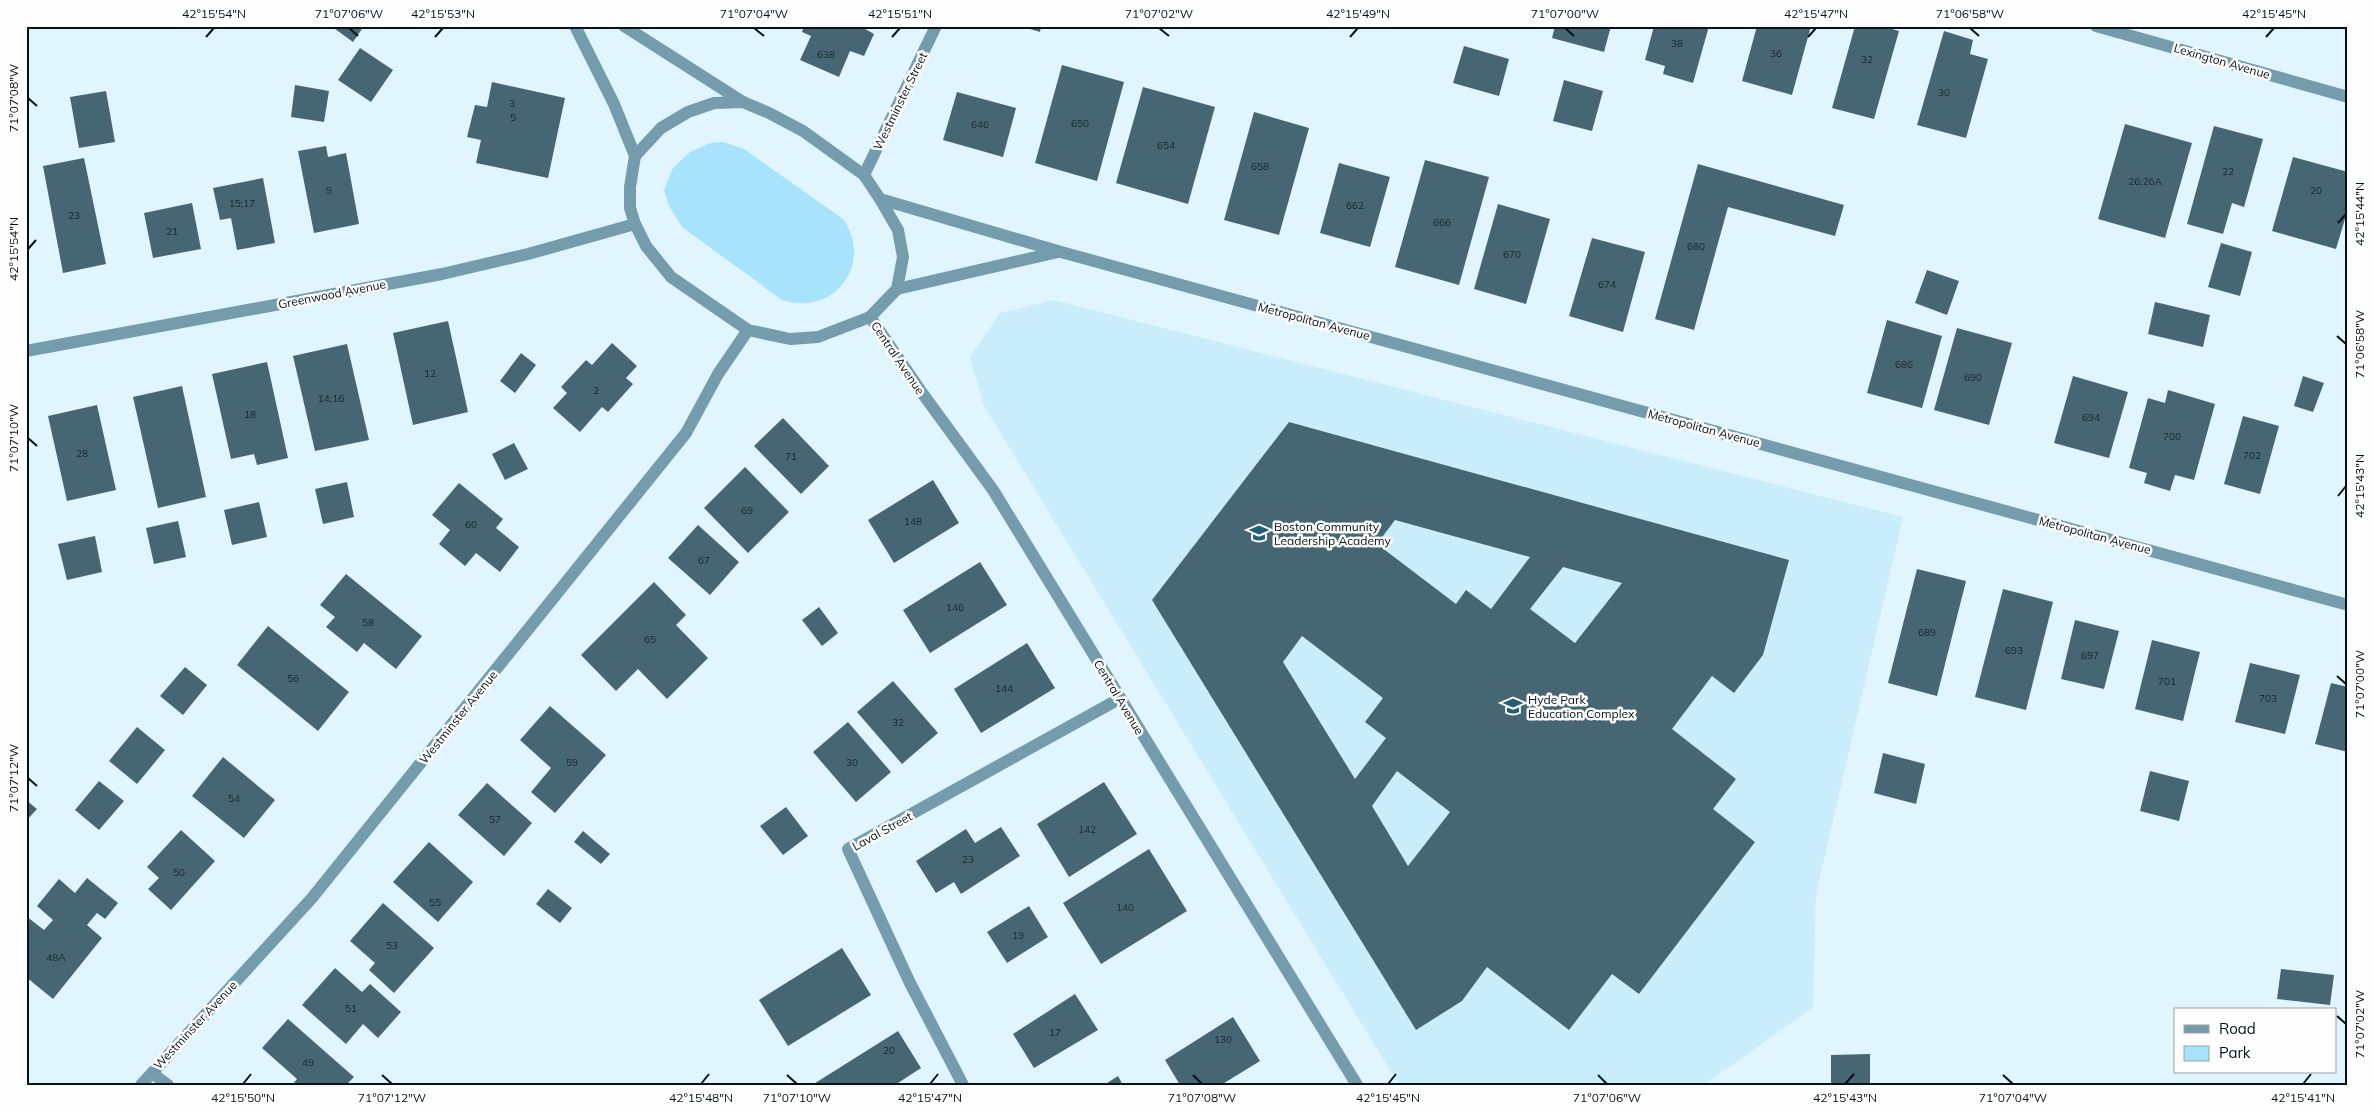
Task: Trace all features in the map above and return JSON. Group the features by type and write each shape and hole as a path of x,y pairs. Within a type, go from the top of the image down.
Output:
{"street":[{"path":"575,26 614,104 635,156 630,187 630,208 635,224 646,246 671,276 748,330 790,339 818,337 870,317 897,289 902,258 898,230 864,175 803,131 743,102 624,26"},
{"name":"Westminster Street","path":"864,175 936,26"},
{"name":"Lexington Avenue","path":"2096,26 2348,97"},
{"path":"635,156 661,128 688,112 714,103 743,102"},
{"name":"Metropolitan Avenue","path":"880,199 1060,252 2348,604"},
{"name":"Greenwood Avenue","path":"26,351 442,274 528,254 635,224"},
{"name":"Metropolitan Avenue","path":"897,289 1060,252"},
{"name":"Central Avenue","path":"870,317 920,390 994,490 1119,699 1357,1085"},
{"name":"Westminster Avenue","path":"141,1085 312,898 686,434 718,374 748,330"},
{"name":"Laval Street","path":"963,1085 905,973 848,849 1119,699"},
{"path":"152,1073 168,1085"}],"shaded area":[{"name":"Hyde Park Education Complex","path":"1054,300 1903,517 1816,894 1813,1007 1704,1085 1399,1085 984,406 970,357 1000,313"}],"green space":[{"path":"723,142 744,149 843,219 851,236 854,253 851,268 844,282 833,293 818,301 801,303 782,300 682,227 669,206 664,190 673,168 690,152 710,143"}],"building":[{"path":"331,26 364,26 353,42"},
{"path":"804,26 860,26 874,34 864,56 850,51 839,77 800,60 811,36 802,32"},
{"path":"1020,26 1041,26 1040,32"},
{"path":"1555,26 1611,26 1604,52 1552,38"},
{"path":"1654,26 1709,26 1693,83 1663,74 1665,66 1645,60"},
{"path":"1757,26 1811,26 1792,95 1742,81"},
{"path":"1855,26 1881,26 1899,31 1874,119 1832,108"},
{"path":"1944,31 1973,40 1970,54 1988,59 1966,138 1917,125"},
{"path":"1464,46 1509,59 1499,96 1453,83"},
{"path":"360,48 393,70 371,102 338,80"},
{"path":"1062,65 1124,82 1097,181 1035,163"},
{"path":"1564,80 1603,91 1592,131 1553,121"},
{"path":"492,82 565,98 548,178 476,163 481,140 467,137 475,105 487,107"},
{"path":"295,85 329,91 324,122 291,117"},
{"path":"1143,87 1215,107 1188,204 1116,183"},
{"path":"106,91 115,142 79,148 70,97"},
{"path":"957,92 1016,108 1003,157 943,140"},
{"path":"1254,112 1309,128 1279,235 1224,220"},
{"path":"2125,124 2192,143 2165,238 2098,219"},
{"path":"2214,126 2263,139 2244,207 2232,203 2223,234 2187,224"},
{"path":"326,146 328,157 346,153 359,224 314,233 298,151"},
{"path":"2293,157 2348,172 2348,209 2336,249 2272,231"},
{"path":"84,158 106,264 63,273 43,166"},
{"path":"1425,160 1489,177 1459,285 1395,267"},
{"path":"1339,163 1390,177 1370,247 1320,233"},
{"path":"1698,164 1844,205 1835,236 1728,207 1694,330 1655,319"},
{"path":"263,178 275,243 237,250 231,218 220,220 213,188"},
{"path":"192,203 201,249 153,258 144,213"},
{"path":"1498,204 1550,219 1526,304 1474,289"},
{"path":"1592,238 1645,252 1623,332 1569,316"},
{"path":"2221,243 2252,252 2240,296 2208,287"},
{"path":"1927,270 1959,281 1947,315 1915,303"},
{"path":"2155,302 2210,315 2203,347 2148,334"},
{"path":"1887,320 1942,336 1922,408 1867,393"},
{"path":"448,321 468,412 413,425 393,333"},
{"path":"1957,328 2012,343 1989,425 1934,410"},
{"path":"612,343 637,366 626,378 633,384 608,412 602,407 580,432 553,408 567,393 561,387 586,360 592,365"},
{"path":"347,344 369,440 315,451 293,356"},
{"path":"521,353 536,365 515,393 500,381"},
{"path":"267,362 288,458 257,465 254,454 231,459 212,374"},
{"path":"2073,376 2128,392 2109,458 2054,443"},
{"path":"2303,376 2324,383 2313,412 2294,406"},
{"path":"182,386 206,497 158,508 133,397"},
{"path":"2168,390 2215,404 2194,480 2175,475 2170,491 2144,483 2147,473 2129,468 2148,398 2165,403"},
{"path":"97,405 116,490 67,501 48,416"},
{"path":"2243,416 2279,426 2260,494 2224,484"},
{"path":"783,418 829,466 801,494 754,446"},
{"path":"1289,422 1789,560 1763,655 1734,693 1712,676 1672,729 1736,779 1713,809 1755,842 1639,994 1612,974 1569,1030 1487,967 1462,1001 1416,1030 1152,600","holes":["1395,520 1530,557 1491,609 1466,590 1456,604 1377,544","1563,567 1622,583 1575,643 1530,609","1302,636 1383,698 1365,722 1386,738 1355,779 1283,662","1397,771 1450,812 1408,866 1372,806"]},
{"path":"514,443 528,469 505,480 492,454"},
{"path":"745,467 789,512 748,553 704,508"},
{"path":"933,480 959,523 894,563 868,520"},
{"path":"347,482 354,517 323,524 315,489"},
{"path":"459,483 503,519 496,528 519,547 500,572 476,553 465,566 439,544 450,530 432,515"},
{"path":"259,502 267,537 232,545 224,510"},
{"path":"178,521 186,557 154,564 146,528"},
{"path":"698,525 739,562 710,595 668,558"},
{"path":"95,536 102,572 67,580 58,544"},
{"path":"980,562 1007,605 930,653 903,610"},
{"path":"1917,569 1966,581 1937,696 1888,683"},
{"path":"346,574 422,636 396,669 364,643 357,652 326,627 335,617 320,605"},
{"path":"654,582 686,615 676,625 708,658 667,699 638,669 616,691 581,655"},
{"path":"2003,589 2053,602 2026,710 1975,697"},
{"path":"819,607 838,633 822,646 802,620"},
{"path":"2075,620 2119,631 2104,689 2061,679"},
{"path":"268,626 349,692 318,731 237,665"},
{"path":"2152,640 2200,652 2183,721 2135,709"},
{"path":"1027,643 1055,688 981,733 954,689"},
{"path":"2250,663 2300,675 2285,734 2235,722"},
{"path":"185,667 207,685 183,715 160,696"},
{"path":"893,681 938,733 902,764 857,712"},
{"path":"2331,683 2348,687 2348,752 2315,744"},
{"path":"550,706 606,755 555,813 531,792 551,768 520,740"},
{"path":"848,722 891,772 856,802 813,752"},
{"path":"137,727 165,750 137,784 109,761"},
{"path":"1883,753 1925,764 1916,804 1874,793"},
{"path":"223,757 275,800 244,838 192,796"},
{"path":"2150,771 2189,781 2179,821 2140,811"},
{"path":"99,781 124,801 99,830 75,810"},
{"path":"1104,782 1137,834 1069,877 1037,824"},
{"path":"487,783 532,823 504,856 458,815"},
{"path":"26,800 37,809 26,821"},
{"path":"786,807 808,836 783,855 760,826"},
{"path":"1001,827 1020,856 961,894 954,882 936,893 916,861 966,829 975,843"},
{"path":"181,830 215,861 171,910 148,889 159,878 147,867"},
{"path":"583,831 610,854 601,864 574,842"},
{"path":"429,842 473,882 438,922 393,882"},
{"path":"1149,849 1187,911 1101,964 1063,903"},
{"path":"87,878 118,903 105,919 97,913 87,925 102,938 53,999 26,977 26,916 44,930 53,920 37,906 59,879 75,893"},
{"path":"548,889 572,908 560,923 536,904"},
{"path":"383,903 434,948 394,993 369,970 375,963 350,941"},
{"path":"1029,906 1048,937 1007,963 987,932"},
{"path":"842,948 871,995 788,1046 759,1000"},
{"path":"335,968 362,992 370,984 401,1012 378,1038 363,1024 346,1044 302,1005"},
{"path":"2281,969 2334,975 2330,1005 2277,999"},
{"path":"1075,994 1098,1030 1034,1068 1013,1034"},
{"path":"1233,1017 1260,1061 1221,1085 1180,1085 1165,1060"},
{"path":"288,1019 354,1077 346,1085 292,1085 297,1079 262,1048"},
{"path":"898,1031 921,1068 895,1085 812,1085"},
{"path":"1870,1054 1870,1085 1831,1085 1831,1055"},
{"path":"1118,1076 1123,1085 1104,1085"}],"place":[{"name":"Boston Community Leadership Academy","path":"1259,533"},
{"name":"Hyde Park Education Complex","path":"1513,706"}]}
